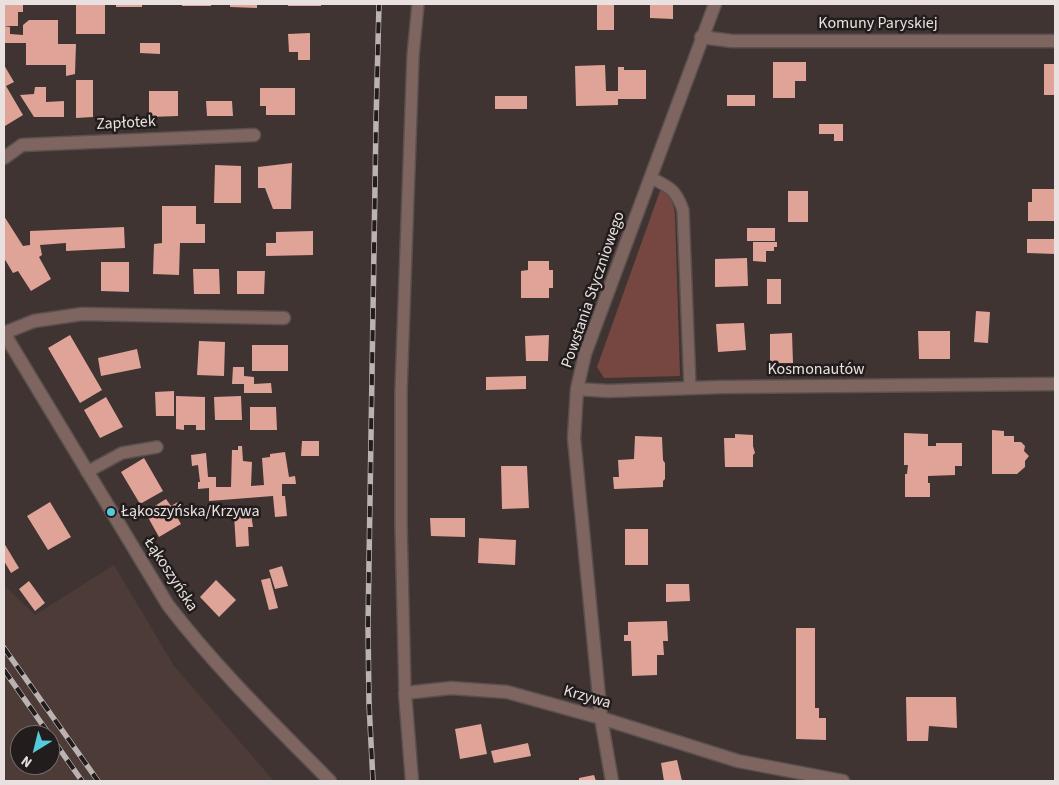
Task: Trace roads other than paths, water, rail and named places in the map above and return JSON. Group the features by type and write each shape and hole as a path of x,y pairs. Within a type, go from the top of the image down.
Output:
{"street":[{"name":"Powstania Styczniowego","path":"612,781 601,718 574,438 577,389 585,354 701,37 715,4"},
{"name":"Komuny Paryskiej","path":"701,37 732,41 1055,41"},
{"name":"Zapłotek","path":"4,158 22,145 254,135"},
{"path":"4,333 34,321 82,314 284,318"},
{"name":"Łąkoszyńska","path":"4,333 168,605 194,640 224,674 330,781"},
{"name":"Kosmonautów","path":"577,389 608,391 690,387 1055,384"},
{"name":"Krzywa","path":"405,693 451,688 507,692 601,718 738,761 843,781"},
{"path":"405,693 412,781"}],"lane":[{"path":"405,693 401,524 401,391 413,56 418,4"},
{"path":"650,178 670,187 678,197 682,210 690,387"},
{"path":"87,472 122,453 157,447"}],"railway":[{"path":"373,781 369,704 368,626 379,4"},
{"path":"4,648 98,781"},
{"path":"4,670 82,781"}],"place":[{"name":"Łąkoszyńska/Krzywa","path":"111,512"}]}
